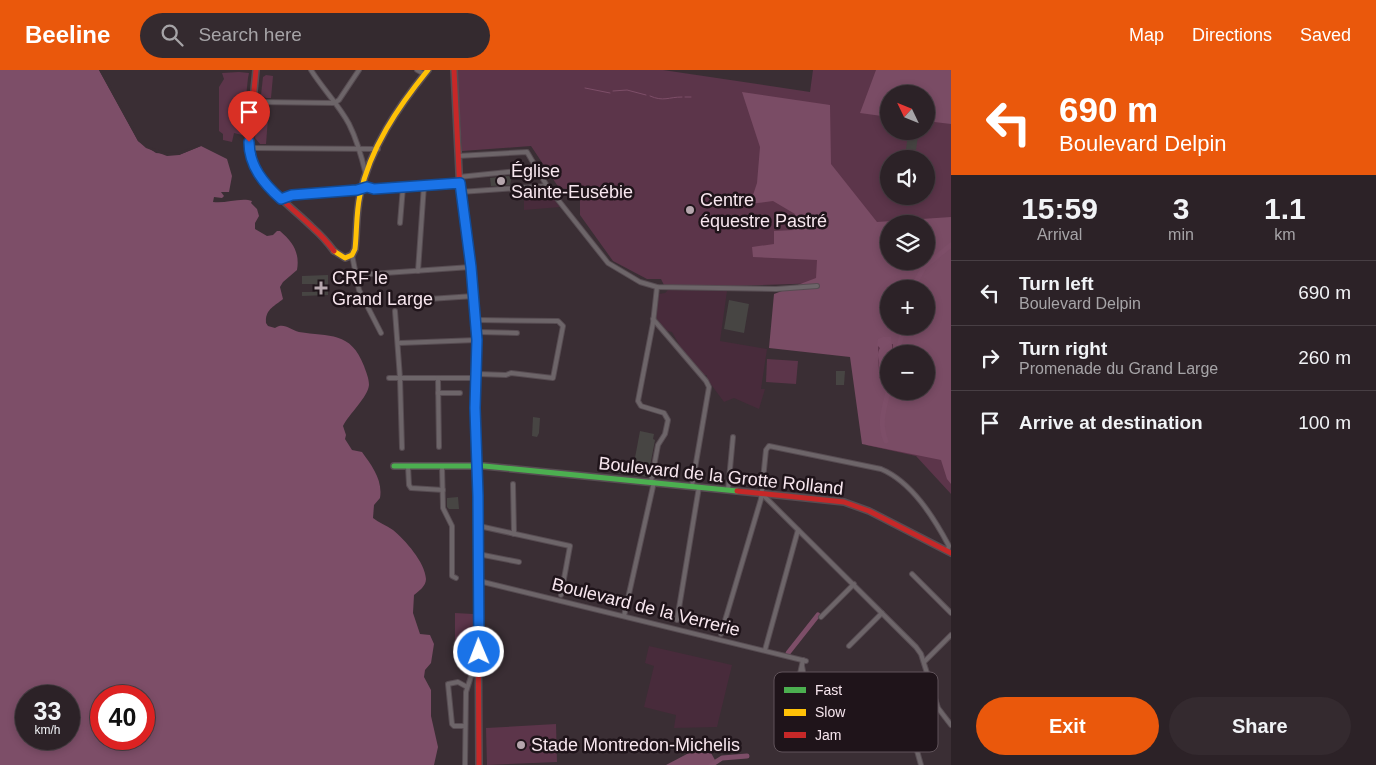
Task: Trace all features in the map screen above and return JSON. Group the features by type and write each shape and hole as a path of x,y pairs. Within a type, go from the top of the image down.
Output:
{"street":[{"path":"256,70 249,148 258,173 271,190 315,229 338,256 345,258 352,255"},
{"path":"310,70 348,123 359,149 366,176"},
{"path":"252,102 334,103 339,100 360,70"},
{"path":"418,70 426,72 432,70"},
{"path":"381,333 360,292 352,255 355,249 358,206 366,176 378,148 397,112 426,72"},
{"path":"453,72 460,192 471,267 477,332 475,408 479,526 479,765"},
{"path":"252,116 259,102"},
{"path":"249,148 378,148"},
{"path":"458,156 526,152 548,186 612,266 640,282 657,288 776,289 816,286"},
{"path":"281,199 292,195 424,186 538,169"},
{"path":"418,271 424,186"},
{"path":"460,192 548,186"},
{"path":"400,223 403,187"},
{"path":"356,274 471,267"},
{"path":"624,616 658,445 665,434 668,420 666,415 641,406 638,401 657,288"},
{"path":"429,299 474,296"},
{"path":"395,311 400,378 402,448"},
{"path":"653,319 709,387 692,486"},
{"path":"388,378 438,378 506,375 511,373 553,378 563,326 560,322 476,320"},
{"path":"477,332 517,333"},
{"path":"400,343 477,340"},
{"path":"438,378 439,447"},
{"path":"438,393 460,393"},
{"path":"728,490 733,437"},
{"path":"721,634 762,494 766,450 769,446 881,468 899,480 921,503 949,546 949,552"},
{"name":"Boulevard de la Grotte Rolland","path":"394,466 477,465 692,486 855,505 949,552"},
{"path":"408,466 409,485 411,488 443,490"},
{"path":"442,466 443,508 452,526 452,576 456,578"},
{"path":"513,484 514,534"},
{"path":"677,620 699,487"},
{"path":"762,494 916,648 927,672"},
{"path":"479,526 570,546 561,595"},
{"path":"766,650 798,530"},
{"path":"478,554 519,562"},
{"path":"912,574 951,613"},
{"name":"Boulevard de la Verrerie","path":"479,581 805,660 801,672"},
{"path":"821,617 854,584"},
{"path":"849,646 882,612"},
{"path":"924,662 951,635"},
{"path":"465,765 467,687 474,667 474,655 479,652"},
{"path":"466,726 454,726 452,724 448,684 458,682 467,687"},
{"path":"938,708 951,725"},
{"path":"916,752 921,765"}],"shaded area":[{"path":"0,70 99,70 138,141 156,153 179,155 201,146 227,159 232,176 229,192 221,192 224,196 222,198 214,197 213,202 252,201 251,203 257,209 259,216 255,223 255,229 267,236 280,231 289,239 296,253 297,270 280,287 283,299 269,311 266,323 268,326 275,328 284,326 299,332 329,336 346,341 359,355 364,366 369,385 368,390 343,426 346,435 345,439 352,450 362,452 378,479 380,498 374,505 373,518 393,530 403,539 414,552 425,572 425,584 414,595 413,613 420,634 430,635 434,644 431,663 425,670 424,677 431,690 431,716 438,747 434,765 0,765"},
{"path":"457,70 663,70 810,92 813,70 951,70 951,494 916,456 866,445 866,357 824,283 729,286 664,285 661,279 647,279 613,261 580,215 580,191 559,188 531,146 462,151"},
{"path":"876,70 951,70 951,124 935,122 935,85 880,85 880,116 860,113"},
{"path":"222,73 249,73 242,135 234,133 232,142 223,140 223,134 219,131 219,87 224,79"},
{"path":"266,75 273,76 271,98 261,95 263,77"},
{"path":"742,92 830,105 831,164 877,222 880,222 880,270 935,270 935,218 951,217 951,484 947,479 941,460 862,444 850,357 769,348 774,294 816,278 817,260 753,257 752,247 774,244 774,231 794,230 795,214 773,201 750,204 757,183 760,147"},
{"path":"261,106 269,106 266,144 260,144 255,138"},
{"path":"547,190 560,207 524,210 524,192"},
{"path":"668,290 727,291 720,341 767,349 761,389 765,389 759,409 734,398 724,402 707,379 707,375 704,375 681,348 672,332 667,331 656,318 659,294 665,293"},
{"path":"891,337 892,345 880,345 880,348 877,345 878,339"},
{"path":"880,348 880,378 878,375 878,352"},
{"path":"767,359 798,361 796,384 766,382"},
{"path":"455,613 473,614 473,645 455,645"},
{"path":"649,646 732,665 717,727 674,728 676,715 644,707 654,666 645,663"},
{"name":"Stade Montredon-Michelis","path":"556,724 557,762 487,765 486,728"},
{"path":"706,744 715,760 709,765 666,765"}],"pier":[{"path":"99,70 102,70 140,139 147,146 167,153 179,152 201,144 201,146 179,155 167,156 146,148 138,141"}],"building":[{"path":"907,140 917,140 916,150 906,149"},
{"name":"Église Sainte-Eusébie","path":"509,176 511,180 510,185 491,186 490,178"},
{"name":"CRF le Grand Large","path":"328,275 328,295 302,296 302,292 315,292 315,284 302,284 302,276"},
{"path":"729,300 749,304 744,333 724,329"},
{"path":"836,371 845,371 844,385 836,385"},
{"path":"533,417 540,418 537,437 532,436"},
{"path":"640,431 654,434 653,439 655,440 648,477 615,473 618,461 634,463"},
{"path":"458,497 459,509 449,509 447,507 447,498"}],"waterway":[{"path":"585,88 610,93"},
{"path":"613,91 627,90 646,95"},
{"path":"650,96 663,99 682,97"},
{"path":"685,97 691,97"},
{"path":"917,280 924,267 951,245"},
{"path":"899,345 902,335"},
{"path":"886,400 882,421 886,441"},
{"path":"788,653 818,615"},
{"path":"711,765 722,758 747,756"}],"traffic: fast":[{"path":"253,113 259,102"},
{"path":"475,316 477,340 475,408 478,608"},
{"path":"394,466 484,466 737,491"}],"traffic: slow":[{"path":"334,251 345,258 352,255 355,249 360,195 371,161 396,113 428,70"}],"traffic: jam":[{"path":"256,70 249,142 257,169 272,190 319,233 334,251"},
{"path":"454,70 460,192 471,267 475,316"},
{"path":"737,491 844,502 869,511 951,553"},
{"path":"478,608 479,765"}],"place":[{"name":"Église Sainte-Eusébie","path":"501,181"},
{"name":"Centre équestre Pastré","path":"690,210"},
{"name":"CRF le Grand Large","path":"321,288"},
{"name":"Stade Montredon-Michelis","path":"521,745"}],"route":[{"path":"249,142 252,162 258,173 262,180 281,199 292,195 357,190 367,187 374,189 460,183 471,267 477,340 478,374 475,408 478,496 479,652"}]}
